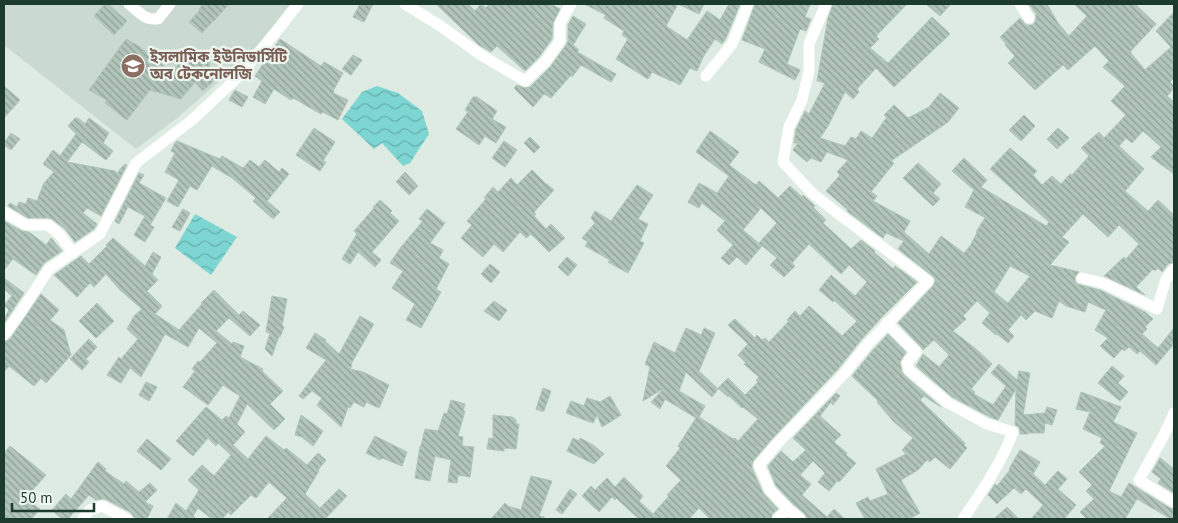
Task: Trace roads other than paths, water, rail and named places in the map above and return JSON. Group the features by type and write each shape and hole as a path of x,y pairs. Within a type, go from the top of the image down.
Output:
{"street":[{"path":"129,4 142,16 150,20 158,18 170,4"},
{"path":"4,335 49,269 100,234 136,162 192,120 238,78 298,4"},
{"path":"405,4 439,25 481,55 525,81 545,62 560,41 560,23 571,4"},
{"path":"706,76 732,44 748,4"},
{"path":"800,519 770,490 759,465 844,374 867,345 928,281 818,198 783,162 789,127 802,100 809,71 809,44 826,4"},
{"path":"1020,4 1029,18"},
{"path":"4,212 26,225 48,225 60,235 72,253"},
{"path":"1082,278 1102,283 1157,309 1166,279 1174,269"},
{"path":"887,324 916,352 907,362 909,370 948,403 987,424 1013,432 1006,452 987,485 963,519"},
{"path":"1174,413 1139,480 1174,502"},
{"path":"83,519 90,510 102,506 127,519"},
{"path":"778,519 788,509"}],"water":[{"path":"377,86 398,93 422,111 429,134 410,163 403,166 382,143 374,149 342,119 362,92"},
{"path":"195,214 237,237 211,275 175,248"}],"place":[{"name":"ইসলামিক ইউনিভার্সিটি অব টেকনোলজি","path":"133,66"}]}
